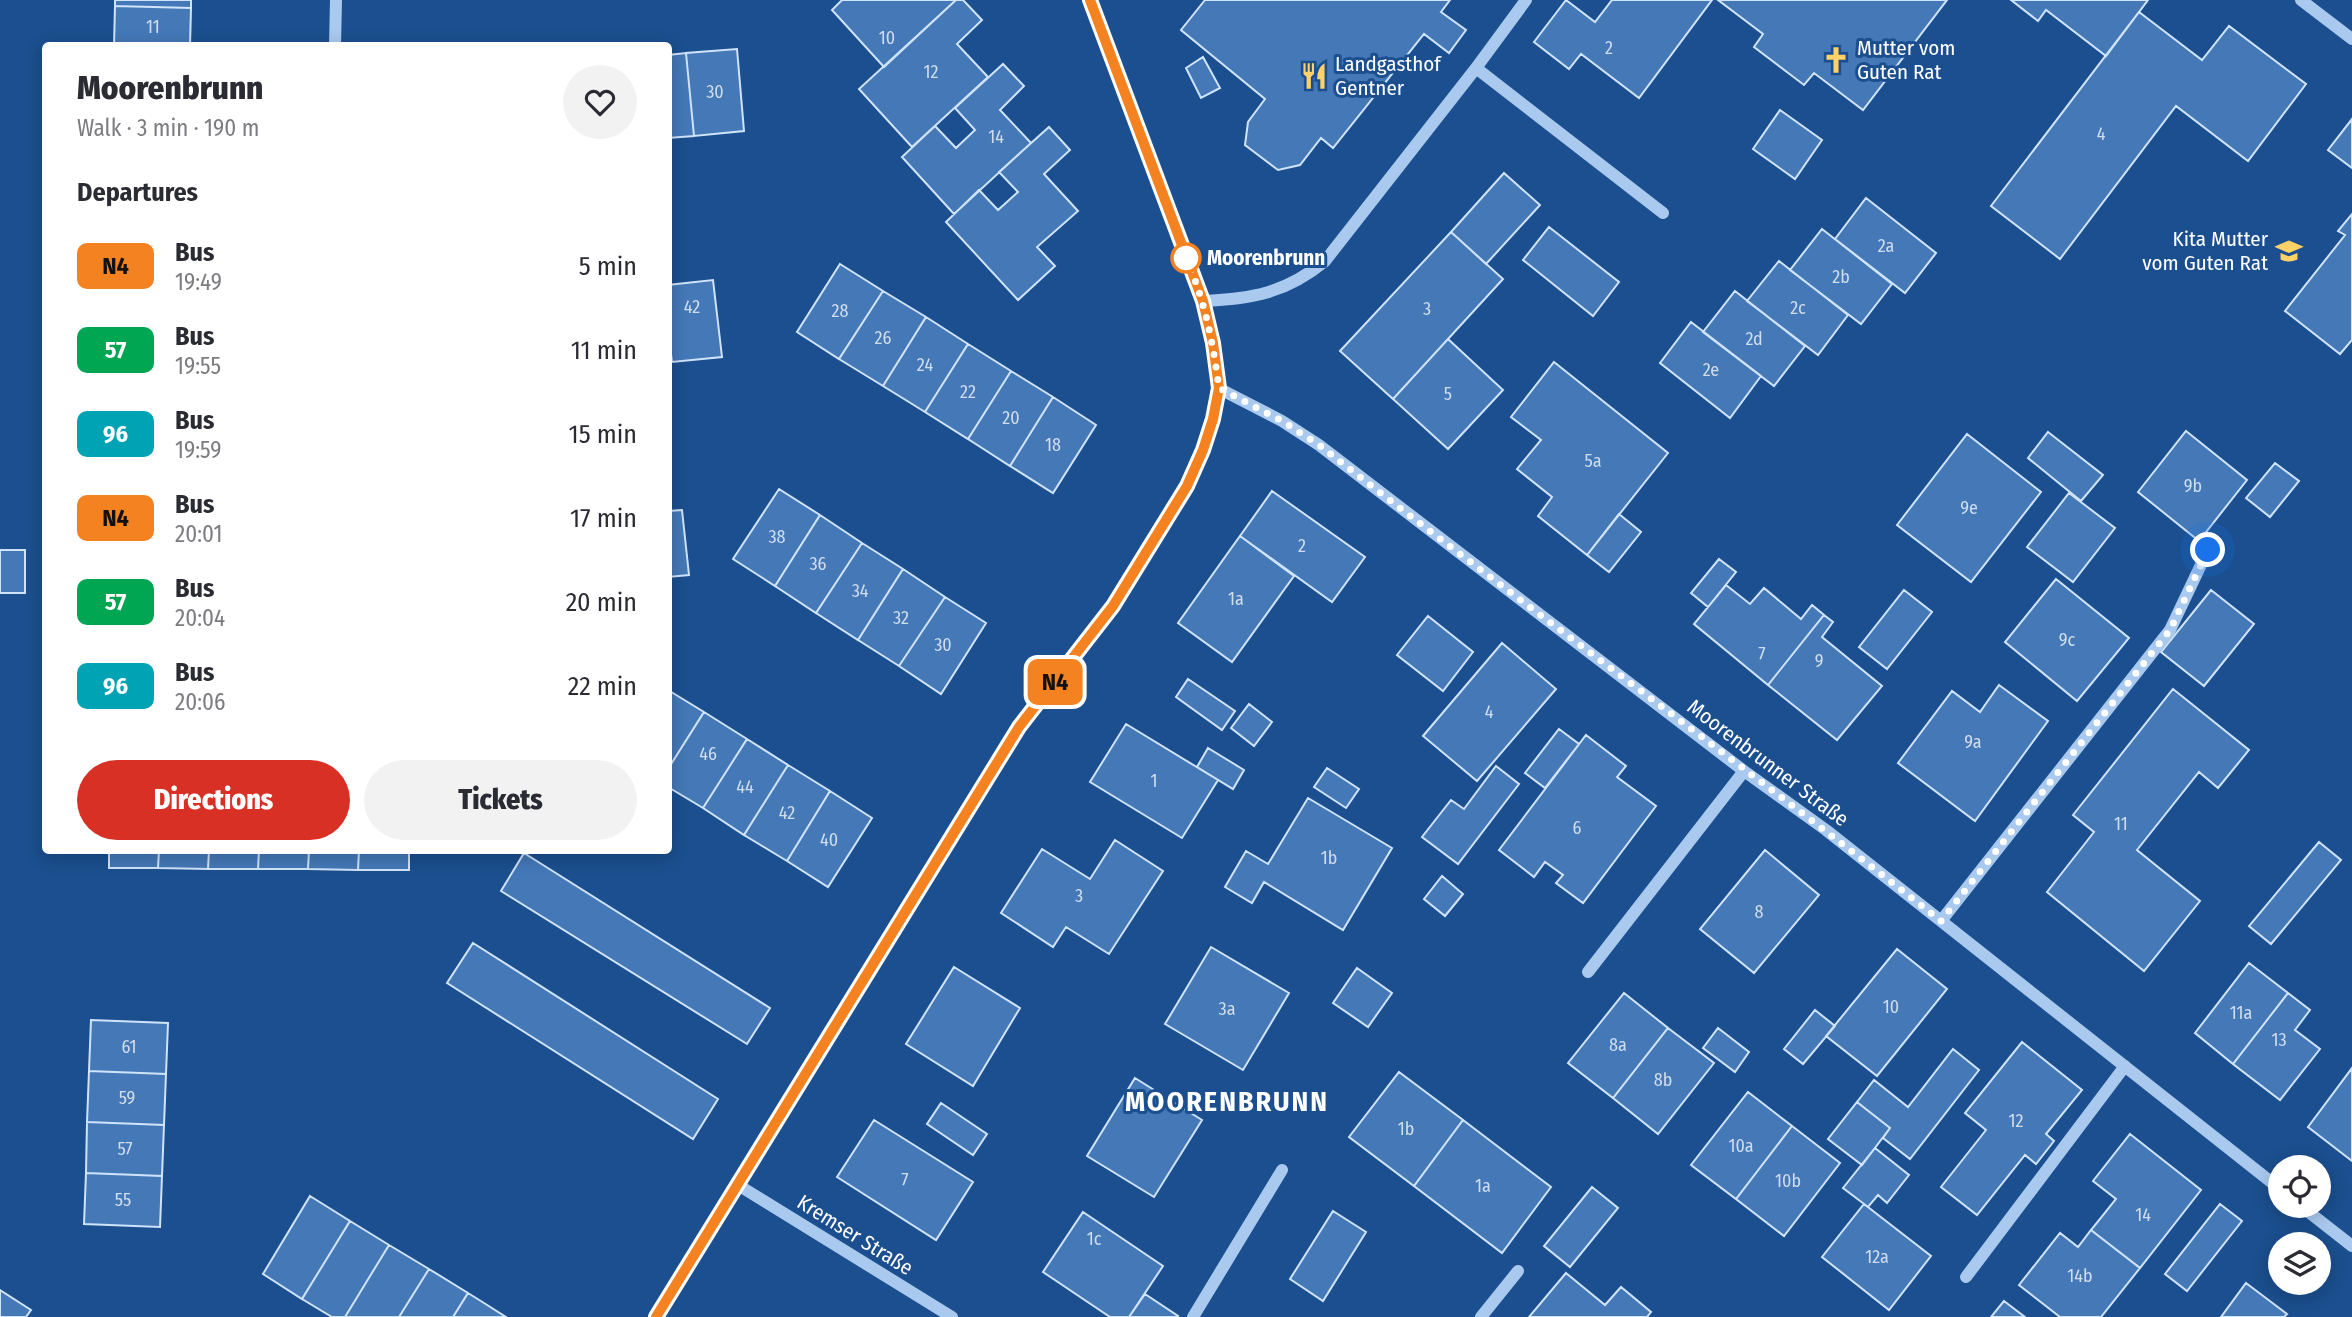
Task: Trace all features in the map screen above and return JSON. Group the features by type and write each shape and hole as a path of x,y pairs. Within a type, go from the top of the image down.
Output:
{"street":[{"path":"335,42 336,0"},
{"path":"656,1317 1019,727 1113,606 1175,506 1203,450 1219,388 1213,343 1203,301 1090,0"},
{"path":"1203,301 1242,300 1273,292 1306,277 1325,261 1526,0"},
{"path":"2301,0 2352,39"},
{"path":"1476,68 1663,213"},
{"name":"Moorenbrunner Straße","path":"1219,388 1282,421 1319,445 1826,830 2268,1179"},
{"path":"1941,921 2170,630 2208,550"},
{"path":"1588,972 1745,771"},
{"path":"1966,1277 2125,1066"},
{"path":"1193,1317 1282,1170"},
{"name":"Kremser Straße","path":"738,1185 952,1317"},
{"path":"2316,1218 2352,1246"},
{"path":"1481,1317 1518,1271"}],"building":[{"path":"115,0 191,0 191,8 115,6"},
{"path":"842,0 956,0 884,67 832,10"},
{"path":"956,0 963,0 982,20 957,44 988,77 912,147 859,89"},
{"name":"Landgasthof Gentner","path":"1205,0 1450,0 1441,12 1466,30 1449,53 1424,34 1333,148 1321,138 1300,165 1278,170 1245,145 1248,122 1265,99 1181,30"},
{"path":"1566,0 1595,22 1612,0 1712,0 1639,98 1581,54 1569,69 1534,42"},
{"name":"Mutter vom Guten Rat","path":"1718,0 1947,0 1863,110 1814,73 1804,85 1754,47 1763,34"},
{"path":"2011,0 2148,0 2106,56 2046,10 2038,21"},
{"path":"115,6 191,8 190,42 114,42"},
{"path":"2139,12 2202,60 2229,26 2306,84 2248,161 2176,106 2060,259 1991,206"},
{"path":"737,49 744,131 694,136 686,53"},
{"path":"686,53 694,136 672,138 672,55"},
{"path":"1203,57 1220,88 1201,98 1186,68"},
{"path":"1003,64 1024,86 1000,110 1031,143 954,214 902,157 935,126 956,148 975,130 955,108"},
{"path":"1780,110 1822,140 1795,179 1753,149"},
{"path":"2352,119 2352,168 2328,150"},
{"path":"1049,127 1070,150 1044,174 1078,211 1037,247 1055,266 1018,300 946,222 979,190 998,210 1018,192 999,172"},
{"path":"1504,173 1540,205 1486,264 1451,232"},
{"path":"1866,198 1936,253 1905,293 1835,239"},
{"path":"2352,214 2352,340 2340,354 2285,311 2345,235 2338,231"},
{"path":"1549,227 1619,282 1593,316 1523,260"},
{"path":"1822,229 1892,284 1861,324 1790,270"},
{"path":"1451,232 1503,279 1393,399 1340,351"},
{"path":"1779,261 1848,315 1818,355 1747,301"},
{"path":"840,264 883,291 839,359 797,332"},
{"path":"713,280 722,357 672,362 672,285"},
{"path":"883,291 926,317 883,386 839,359"},
{"path":"1735,291 1805,346 1774,386 1703,332"},
{"path":"926,317 968,344 925,412 883,386"},
{"path":"1691,322 1761,376 1730,418 1660,363"},
{"path":"1448,339 1503,390 1448,449 1393,399"},
{"path":"968,344 1011,371 968,439 925,412"},
{"path":"1554,362 1668,453 1587,555 1538,516 1552,497 1517,469 1541,440 1511,417"},
{"path":"1011,371 1053,397 1010,466 968,439"},
{"path":"1053,397 1096,425 1053,493 1010,466"},
{"path":"2186,431 2247,480 2199,541 2138,492"},
{"path":"2048,432 2103,475 2081,501 2028,458"},
{"path":"1967,434 2041,492 1971,582 1897,525"},
{"path":"2275,463 2299,481 2270,517 2246,498"},
{"path":"779,489 820,515 775,586 733,559"},
{"path":"1272,491 1365,557 1332,602 1240,536"},
{"path":"2069,493 2115,528 2073,582 2027,547"},
{"path":"682,510 689,575 672,577 672,511"},
{"path":"1619,514 1641,532 1609,572 1587,555"},
{"path":"820,515 862,543 816,613 775,586"},
{"path":"1240,536 1294,576 1232,662 1178,623"},
{"path":"862,543 903,569 858,640 816,613"},
{"path":"0,550 25,550 25,593 0,593"},
{"path":"1719,559 1736,572 1708,607 1691,593"},
{"path":"903,569 945,597 899,666 858,640"},
{"path":"2056,579 2129,638 2077,701 2005,642"},
{"path":"1726,585 1750,604 1764,588 1801,619 1812,605 1824,615 1768,685 1694,624"},
{"path":"1904,590 1932,612 1887,669 1859,647"},
{"path":"2211,590 2254,624 2204,686 2161,652"},
{"path":"945,597 986,623 941,694 899,666"},
{"path":"1824,615 1833,622 1822,637 1882,686 1837,740 1768,685"},
{"path":"1428,616 1473,652 1443,691 1397,655"},
{"path":"1502,643 1556,689 1477,781 1423,736"},
{"path":"1188,679 1235,711 1222,730 1176,697"},
{"path":"1999,685 2048,721 1975,821 1898,763 1952,691 1980,712"},
{"path":"2173,689 2249,750 2218,788 2199,772 2137,850 2200,901 2144,971 2047,892 2094,832 2073,815"},
{"path":"672,692 704,712 672,763"},
{"path":"1249,704 1272,722 1254,746 1231,728"},
{"path":"704,712 747,739 703,808 672,789 672,763"},
{"path":"1126,724 1218,780 1182,838 1090,782"},
{"path":"1559,729 1579,744 1545,788 1525,773"},
{"path":"1586,735 1626,766 1617,777 1656,806 1583,903 1556,883 1563,875 1545,862 1534,877 1499,850"},
{"path":"747,739 788,765 744,835 703,808"},
{"path":"1208,748 1244,770 1233,789 1197,767"},
{"path":"788,765 830,791 787,861 744,835"},
{"path":"1496,766 1519,784 1458,864 1422,837 1451,800 1464,809"},
{"path":"1327,768 1359,789 1346,808 1314,787"},
{"path":"830,791 872,818 828,887 787,861"},
{"path":"1308,798 1392,848 1343,930 1264,882 1252,903 1225,887 1246,851 1268,864"},
{"path":"1115,840 1163,871 1109,954 1066,927 1053,947 1001,913 1042,849 1090,879"},
{"path":"2319,842 2341,860 2271,944 2249,926"},
{"path":"1765,850 1819,895 1754,973 1700,929"},
{"path":"109,854 159,854 158,868 109,868"},
{"path":"159,854 209,854 208,869 158,868"},
{"path":"209,854 259,854 258,869 208,869"},
{"path":"259,854 309,854 308,869 258,869"},
{"path":"309,854 359,854 358,870 308,869"},
{"path":"359,854 409,854 409,870 358,870"},
{"path":"526,854 770,1008 747,1044 501,891"},
{"path":"1442,876 1463,894 1445,916 1424,899"},
{"path":"473,943 718,1099 693,1139 447,983"},
{"path":"1211,947 1289,993 1243,1070 1165,1024"},
{"path":"1897,949 1947,989 1877,1076 1826,1036"},
{"path":"2249,963 2288,993 2233,1064 2195,1033"},
{"path":"954,967 1020,1008 973,1086 906,1044"},
{"path":"1357,968 1392,993 1368,1027 1333,1003"},
{"path":"1624,993 1668,1028 1613,1098 1568,1063"},
{"path":"2288,993 2310,1010 2295,1030 2320,1049 2280,1100 2233,1064"},
{"path":"1815,1010 1835,1026 1803,1064 1784,1049"},
{"path":"91,1020 168,1023 166,1074 89,1071"},
{"path":"1668,1028 1714,1063 1658,1134 1613,1098"},
{"path":"1718,1028 1749,1052 1735,1072 1703,1048"},
{"path":"2022,1042 2082,1090 2046,1134 2054,1141 2036,1164 2025,1155 1977,1215 1941,1187 1986,1130 1965,1113"},
{"path":"1953,1049 1979,1070 1910,1159 1883,1138 1890,1128 1857,1102 1874,1080 1908,1107"},
{"path":"2352,1068 2352,1161 2308,1127"},
{"path":"89,1071 166,1074 164,1125 87,1122"},
{"path":"1399,1072 1463,1120 1414,1186 1349,1137"},
{"path":"1135,1078 1202,1120 1154,1197 1087,1156"},
{"path":"1748,1092 1792,1126 1736,1199 1691,1165"},
{"path":"1857,1102 1890,1128 1862,1165 1828,1139"},
{"path":"941,1103 987,1134 973,1155 927,1124"},
{"path":"874,1120 973,1182 936,1240 837,1177"},
{"path":"1463,1120 1551,1187 1502,1253 1414,1186"},
{"path":"87,1122 164,1125 162,1176 86,1173"},
{"path":"1792,1126 1840,1163 1784,1236 1736,1199"},
{"path":"2130,1134 2201,1190 2140,1268 2091,1230 2116,1199 2093,1181"},
{"path":"1875,1148 1909,1175 1887,1203 1878,1195 1868,1207 1843,1188"},
{"path":"86,1173 162,1176 160,1227 84,1224"},
{"path":"1592,1187 1618,1208 1570,1267 1544,1246"},
{"path":"310,1196 350,1221 302,1299 263,1274"},
{"path":"1864,1204 1931,1256 1889,1310 1822,1257"},
{"path":"2220,1204 2242,1221 2187,1291 2165,1274"},
{"path":"1333,1211 1366,1232 1323,1301 1290,1279"},
{"path":"1083,1212 1163,1266 1129,1317 1110,1317 1043,1272"},
{"path":"350,1221 389,1245 345,1317 332,1317 302,1299"},
{"path":"2091,1230 2140,1268 2101,1317 2060,1317 2019,1285 2060,1233 2078,1247"},
{"path":"389,1245 429,1269 399,1317 345,1317"},
{"path":"429,1269 468,1293 453,1317 399,1317"},
{"path":"1566,1273 1605,1305 1621,1287 1651,1312 1647,1317 1529,1317"},
{"path":"2246,1283 2287,1314 2284,1317 2221,1317"},
{"path":"0,1290 31,1310 26,1317 0,1317"},
{"path":"468,1293 484,1303 506,1317 453,1317"},
{"path":"1145,1294 1178,1316 1129,1317"},
{"path":"2004,1301 2025,1317 1991,1317"}],"bus line":[{"name":"N4","path":"656,1317 1019,727 1113,606 1187,486 1203,450 1219,388 1213,343 1203,301 1090,0"}],"place":[{"name":"Mutter vom Guten Rat","path":"1836,60"},
{"name":"Landgasthof Gentner","path":"1314,76"},
{"name":"Kita Mutter vom Guten Rat","path":"2289,251"},
{"name":"Moorenbrunn","path":"1186,258"}],"district":[{"name":"MOORENBRUNN","path":"1227,1101"}],"route":[{"path":"1186,258 1203,301 1213,343 1219,388 1282,421 1319,445 1826,830 1941,921 2170,630 2208,550"}]}
